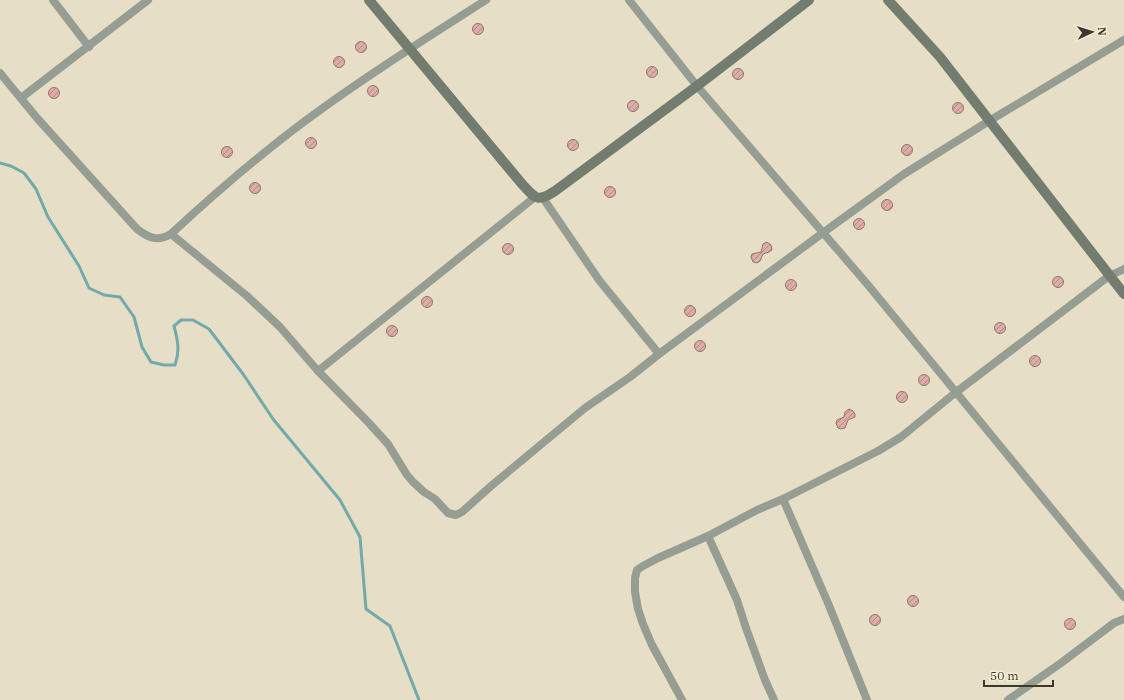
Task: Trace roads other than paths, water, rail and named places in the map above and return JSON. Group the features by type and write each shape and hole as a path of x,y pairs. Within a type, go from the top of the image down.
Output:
{"street":[{"path":"53,0 89,47"},
{"path":"21,98 148,0"},
{"path":"369,0 522,184 539,197 599,280 660,354"},
{"path":"0,73 42,124 137,230 146,237 164,238 171,234 235,177 304,121 409,49 486,0"},
{"path":"629,0 697,86 824,232 1124,597"},
{"path":"318,371 539,197 697,86 809,0"},
{"path":"888,0 940,57 1124,294"},
{"path":"171,234 247,296 280,327 318,371 388,444 407,476 424,492 435,499 448,513 456,515 462,512 490,486 585,408 630,377 904,174 1124,40"},
{"path":"682,700 652,645 643,624 637,604 635,578 637,570 708,536 757,510 783,499 878,451 901,437 955,393 1109,276 1124,269"},
{"path":"783,499 828,603 867,700"},
{"path":"708,536 737,600 765,680 774,700"},
{"path":"1008,700 1061,663 1114,623 1124,619"}],"waterway":[{"path":"0,163 11,166 24,173 36,189 48,217 79,266 89,288 104,295 120,297 134,317 142,347 151,362 164,365 175,365 178,355 178,346 174,326 181,320 193,320 209,329 243,374 273,419 340,500 360,537 366,609 390,626 419,700"}]}
